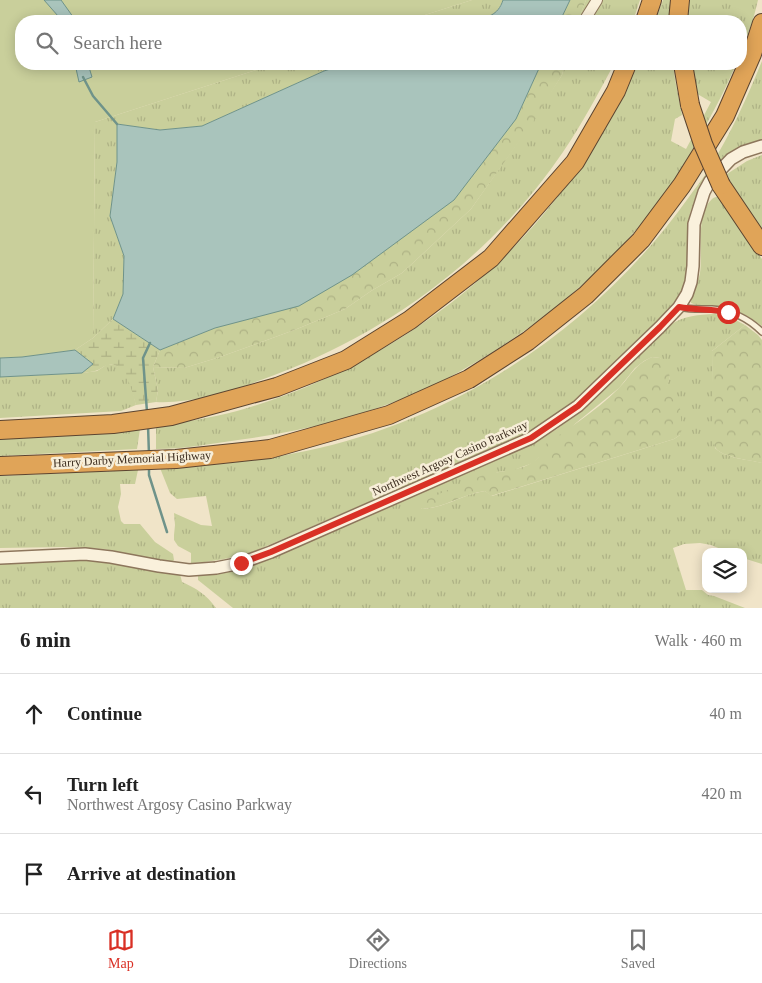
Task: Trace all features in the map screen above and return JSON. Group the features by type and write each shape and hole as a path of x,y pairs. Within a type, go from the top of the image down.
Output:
{"highway":[{"path":"646,15 652,0"},
{"path":"679,15 680,0"},
{"name":"Harry Darby Memorial Highway","path":"747,65 762,23"},
{"path":"0,430 112,424 170,416 277,388 346,360 410,320 491,258 575,162 616,91 625,70"},
{"path":"684,70 690,105 703,144 722,185 762,246"},
{"name":"Harry Darby Memorial Highway","path":"0,466 176,460 270,449 389,415 469,380 528,341 586,295 641,240 682,185 725,116 745,70"}],"street":[{"path":"588,15 597,0"},
{"name":"Northwest Argosy Casino Parkway","path":"0,558 85,554 190,570 216,568 241,563 271,552 531,438 578,406 679,307 687,294 691,282 694,224 704,192 710,182 731,160 743,152 762,146"}],"lane":[{"path":"679,307 693,310 712,309 736,314 762,332"}],"green space":[{"path":"0,0 472,0 425,15 15,15 15,70 256,70 95,122 93,338 75,350 0,358"},
{"path":"472,0 503,0 496,13 492,15 425,15"},
{"path":"570,0 586,0 580,15 563,15"},
{"path":"586,0 640,0 635,15 580,15"},
{"path":"663,0 671,0 670,15 657,15"},
{"path":"686,0 758,0 747,36 747,15 686,15"},
{"path":"762,61 762,140 740,148 702,185 697,194 690,213 688,280 679,298 662,319 566,408 536,429 522,436 255,551 207,562 191,563 191,553 178,546 174,540 174,513 201,525 212,526 206,496 177,499 170,493 160,468 270,458 363,436 418,416 471,390 521,360 568,325 612,286 653,243 709,169 738,116"},
{"path":"256,70 327,70 202,126 160,130 117,124 117,162 110,216 124,256 123,294 113,319 93,338 95,122"},
{"path":"538,70 563,70 533,122 471,209 402,273 345,309 297,329 184,368 153,367 160,350 215,328 516,119"},
{"path":"563,70 611,70 577,131 536,189 505,224 472,256 437,285 399,312 360,336 277,374 233,390 202,398 156,402 158,390 153,367 184,368 297,329 345,309 402,273 471,209 562,75"},
{"path":"635,70 674,70 682,115 675,119 671,141 686,149 711,102 694,92 690,70 733,70 723,94 684,165 641,224 590,278 533,325 471,365 431,387 374,409 284,433 197,446 156,449 156,427 237,411 280,397 322,380 404,336 442,310 478,281 512,249 542,216 583,162 618,104"},
{"path":"762,155 762,233 738,197 727,174 747,161"},
{"path":"719,196 762,259 762,326 746,315 734,310 691,303 700,273 703,214 712,199"},
{"path":"715,314 728,316 745,325 712,351 715,448 731,457 762,463 762,564 747,559 747,548 718,548 700,543 684,544 673,548 686,590 702,590 702,593 745,608 233,608 198,580 198,574 211,573 539,439 557,429 571,418 670,325 686,317","holes":["652,357 660,358 670,377 664,393 680,435 674,439 492,496 485,491 437,507 421,509 498,472 511,471 533,463 576,423 619,388 635,368 644,361"]},
{"path":"113,319 160,350 153,367 158,390 156,402 136,405 127,378 118,367 112,365 105,366 96,371 82,373 93,364 75,350 93,338"},
{"path":"745,325 762,340 762,463 723,454 715,447 713,439 712,351"},
{"path":"652,357 660,358 666,363 670,377 665,393 679,398 682,429 680,435 674,439 491,496 485,491 438,506 422,509 420,503 466,482 481,476 526,466 533,462 539,457 540,448 600,405 618,389 637,367"},
{"path":"106,365 114,365 124,371 130,382 136,405 121,411 0,418 0,377 82,373 97,371"},
{"path":"140,429 137,449 0,456 0,438"},
{"path":"138,470 135,484 120,484 121,494 118,507 121,521 124,524 140,524 155,542 173,554 174,560 172,562 104,549 64,547 0,548 0,476"},
{"path":"104,560 180,574 182,582 201,592 216,608 0,608 0,564"}],"water":[{"path":"44,0 61,0 72,15 57,15"},
{"path":"503,0 570,0 563,15 491,15 501,5"},
{"path":"76,70 90,70 92,77 79,82"},
{"path":"538,70 516,119 454,200 352,275 299,306 215,328 160,350 113,319 123,294 124,256 110,216 117,162 117,124 160,130 202,126 324,71"},
{"path":"75,350 93,364 82,373 0,377 0,358"}],"waterway":[{"path":"83,77 93,96 117,124"},
{"path":"147,412 143,358 150,343"},
{"path":"148,425 149,455"},
{"path":"149,468 149,475 167,532"}],"route":[{"path":"241,563 271,552 531,438 578,406 679,307 693,310 712,309 728,312"}]}
